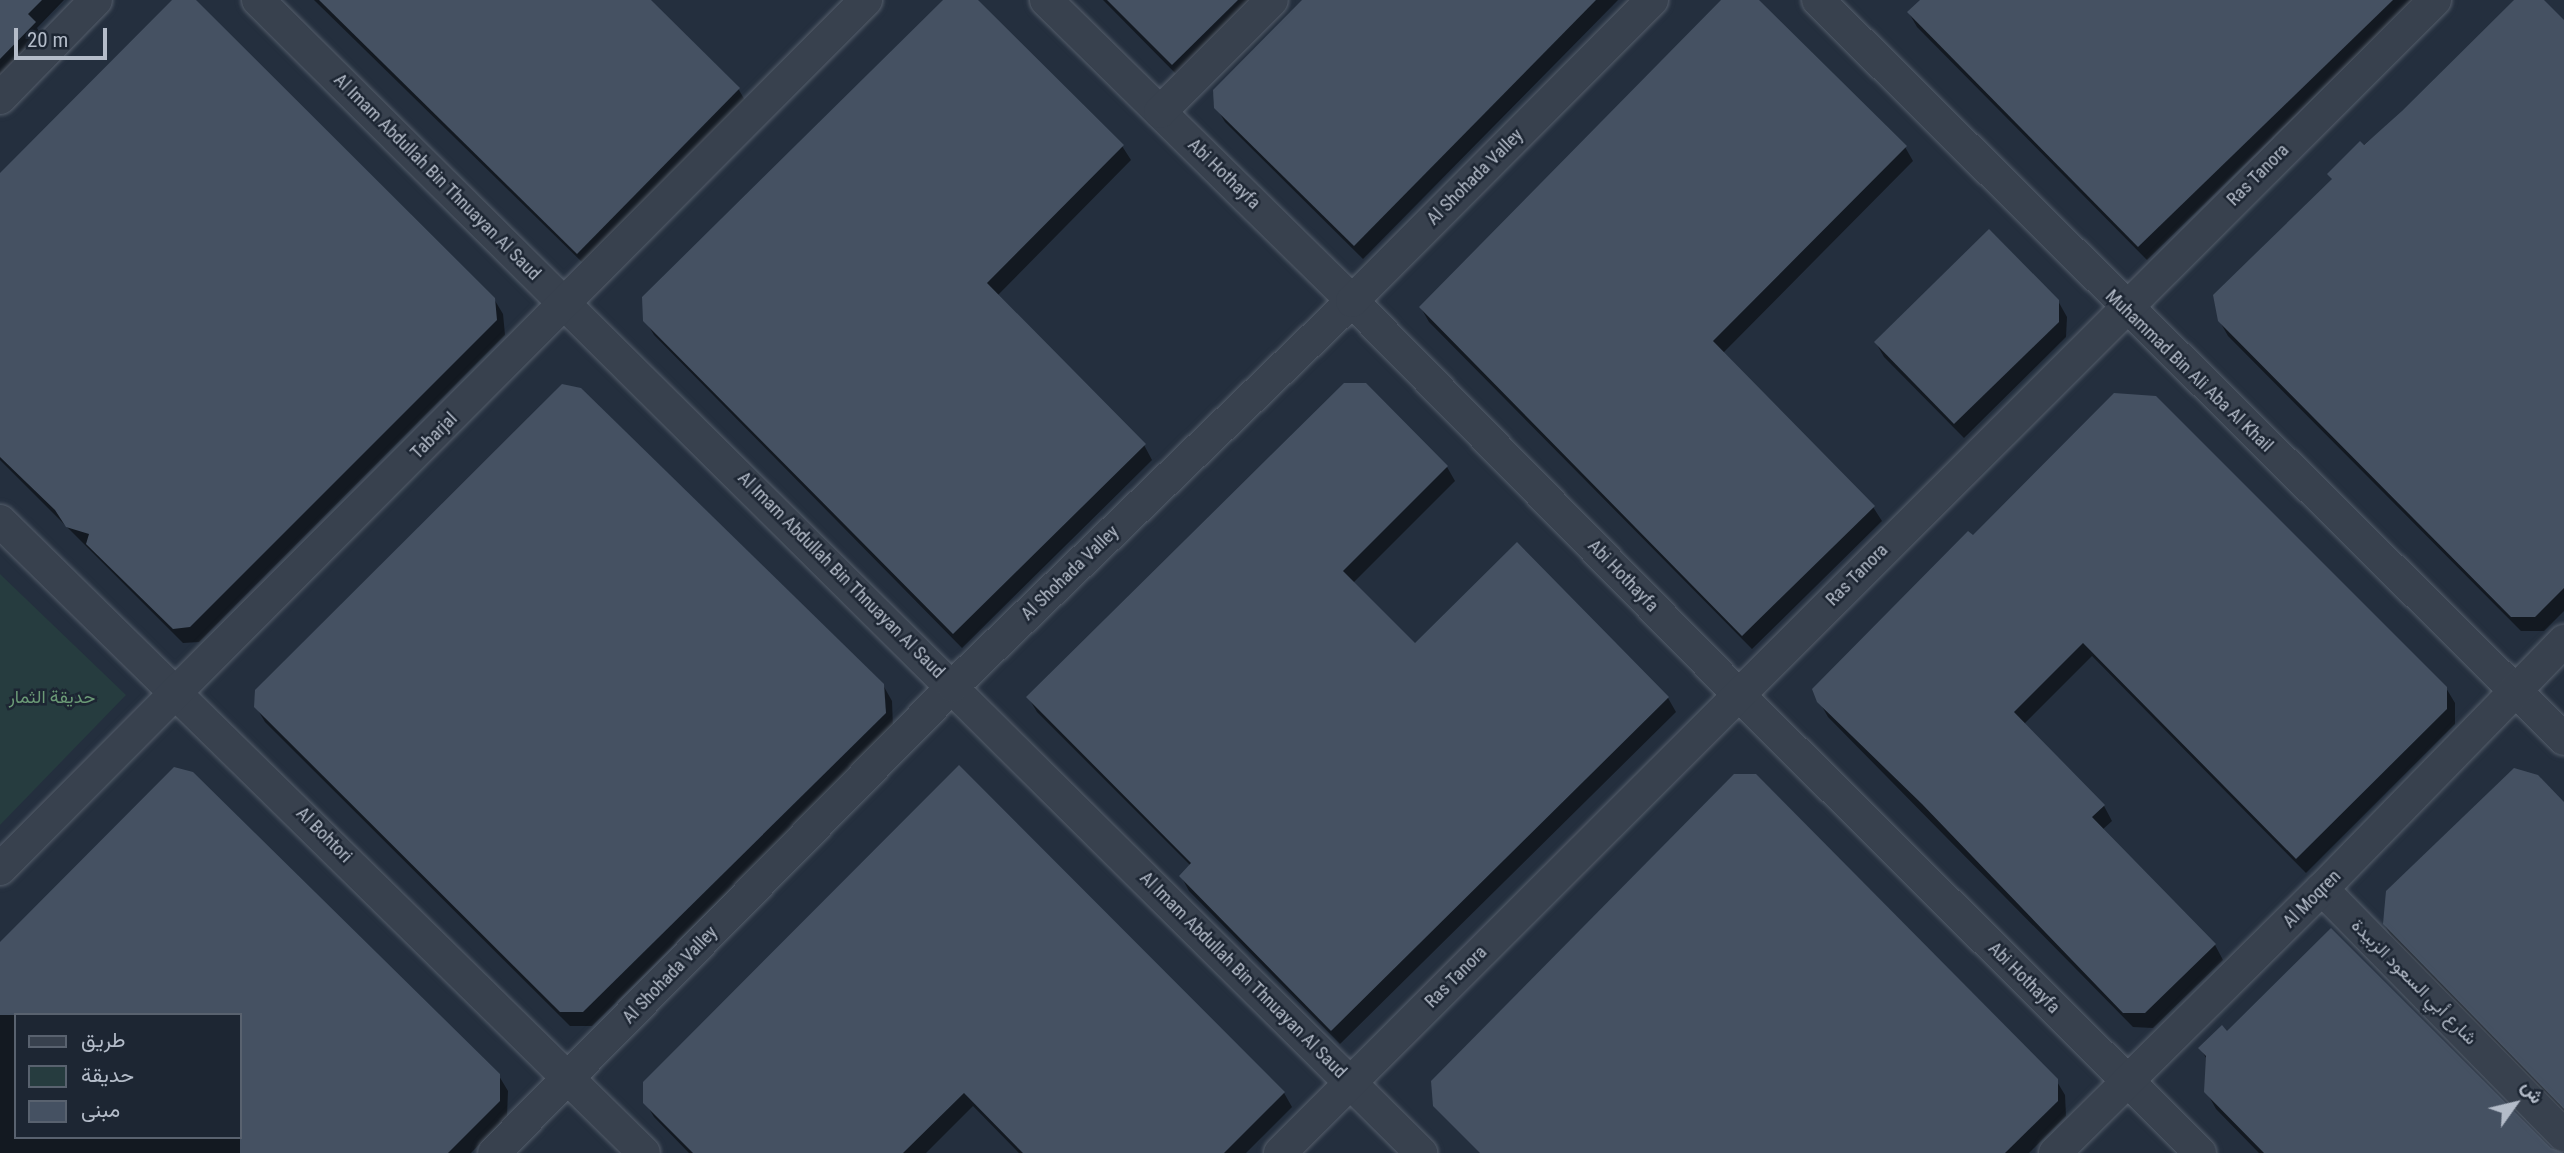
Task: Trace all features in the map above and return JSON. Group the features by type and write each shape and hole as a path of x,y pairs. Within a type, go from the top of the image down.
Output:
{"street":[{"path":"0,98 96,0"},
{"name":"Al Imam Abdullah Bin Thnuayan Al Saud","path":"258,0 953,686 1421,1153"},
{"name":"Tabarjal","path":"0,869 866,0"},
{"name":"Abi Hothayfa","path":"1046,0 1352,301 1738,695 2200,1153"},
{"path":"1160,112 1272,0"},
{"name":"Al Shohada Valley","path":"494,1153 953,686 1352,301 1652,0"},
{"name":"Muhammad Bin Ali Aba Al Khail","path":"1818,0 2124,307 2564,739"},
{"name":"Ras Tanora","path":"1280,1153 2124,307 2435,0"},
{"name":"Al Bohtori","path":"0,521 177,691 644,1153"},
{"name":"Al Moqren","path":"2055,1153 2322,889 2564,641"},
{"name":"شارع أبي السعود الزبيدة","path":"2322,889 2564,1135"}],"green space":[{"name":"حديقة الثمار","path":"0,574 126,695 0,825"}],"building":[{"path":"0,0 42,0 28,14 36,22 0,59"},
{"path":"172,0 196,0 495,298 497,320 190,627 173,629 86,544 89,534 66,527 55,510 0,457 0,173"},
{"path":"319,0 651,0 740,88 577,254"},
{"path":"943,0 978,0 1124,145 987,283 1146,444 953,634 643,321 642,297"},
{"path":"1107,0 1238,0 1172,65"},
{"path":"1302,0 1596,0 1354,246 1214,108 1213,90"},
{"path":"1721,0 1759,0 1907,146 1713,341 1875,506 1742,636 1419,307"},
{"path":"1920,0 2393,0 2138,247 1907,12"},
{"path":"2514,0 2544,0 2564,20 2564,588 2535,617 2511,617 2218,321 2213,295 2332,179 2327,174 2360,141 2364,145 2402,111"},
{"path":"1989,229 2059,300 2059,322 1954,424 1874,342"},
{"path":"1344,383 1366,383 1448,466 1343,571 1415,643 1517,542 1669,697 1331,1031 1179,876 1191,863 1026,697"},
{"path":"562,384 581,388 884,684 886,713 583,1012 560,1012 254,707 255,690"},
{"path":"2114,393 2156,396 2447,687 2447,709 2296,859 2083,643 2014,712 2105,805 2092,817 2216,944 2145,1013 2123,1013 1922,804 1817,702 1812,689 1968,531 1973,535"},
{"path":"959,765 1285,1092 1224,1153 1023,1153 964,1093 903,1153 693,1153 643,1103 643,1082"},
{"path":"174,767 193,772 500,1074 500,1101 448,1153 240,1153 242,1013 0,1015 0,942"},
{"path":"2514,768 2538,775 2564,802 2564,1109 2383,924 2386,891"},
{"path":"1734,774 1756,774 2058,1079 2058,1101 2005,1153 1480,1153 1433,1106 1431,1081"},
{"path":"2331,928 2551,1148 2564,1153 2264,1153 2204,1092 2206,1056 2198,1048 2222,1025 2227,1031"}]}
